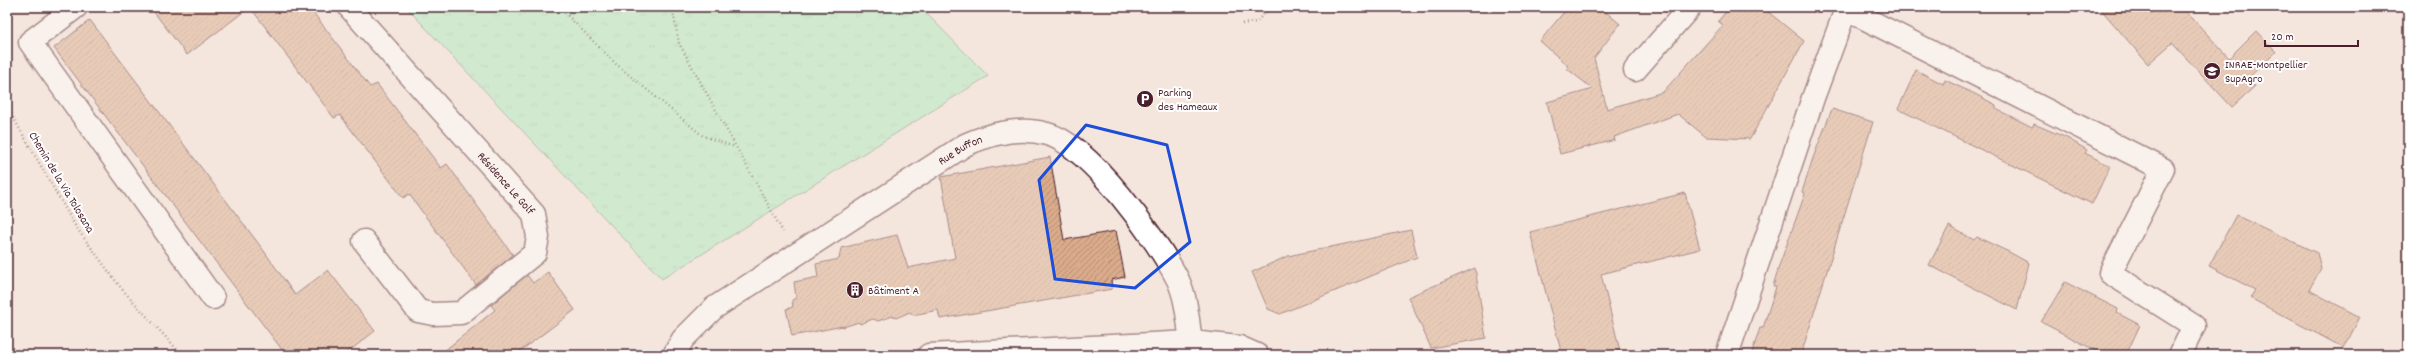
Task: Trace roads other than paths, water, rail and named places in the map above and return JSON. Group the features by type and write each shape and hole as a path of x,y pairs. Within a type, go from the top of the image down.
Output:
{"street":[{"path":"76,7 30,42 213,298"},
{"name":"Résidence Le Golf","path":"349,7 534,214 538,237 535,253 461,313 447,315 418,311 364,241"},
{"path":"1635,70 1690,7"},
{"path":"1726,355 1813,98 1846,9 2163,169 2110,274 2194,326 2180,355"},
{"name":"Rue Buffon","path":"674,355 683,339 714,308 797,254 965,145 992,134 1017,132 1047,134 1086,157 1130,207 1178,281 1186,307 1191,342"},
{"path":"929,355 1191,342 1239,346 1257,355"}],"place":[{"name":"INRAE-Montpellier SupAgro","path":"2212,71"},
{"name":"Parking des Hameaux","path":"1145,99"},
{"name":"Bâtiment A","path":"855,290"}]}
